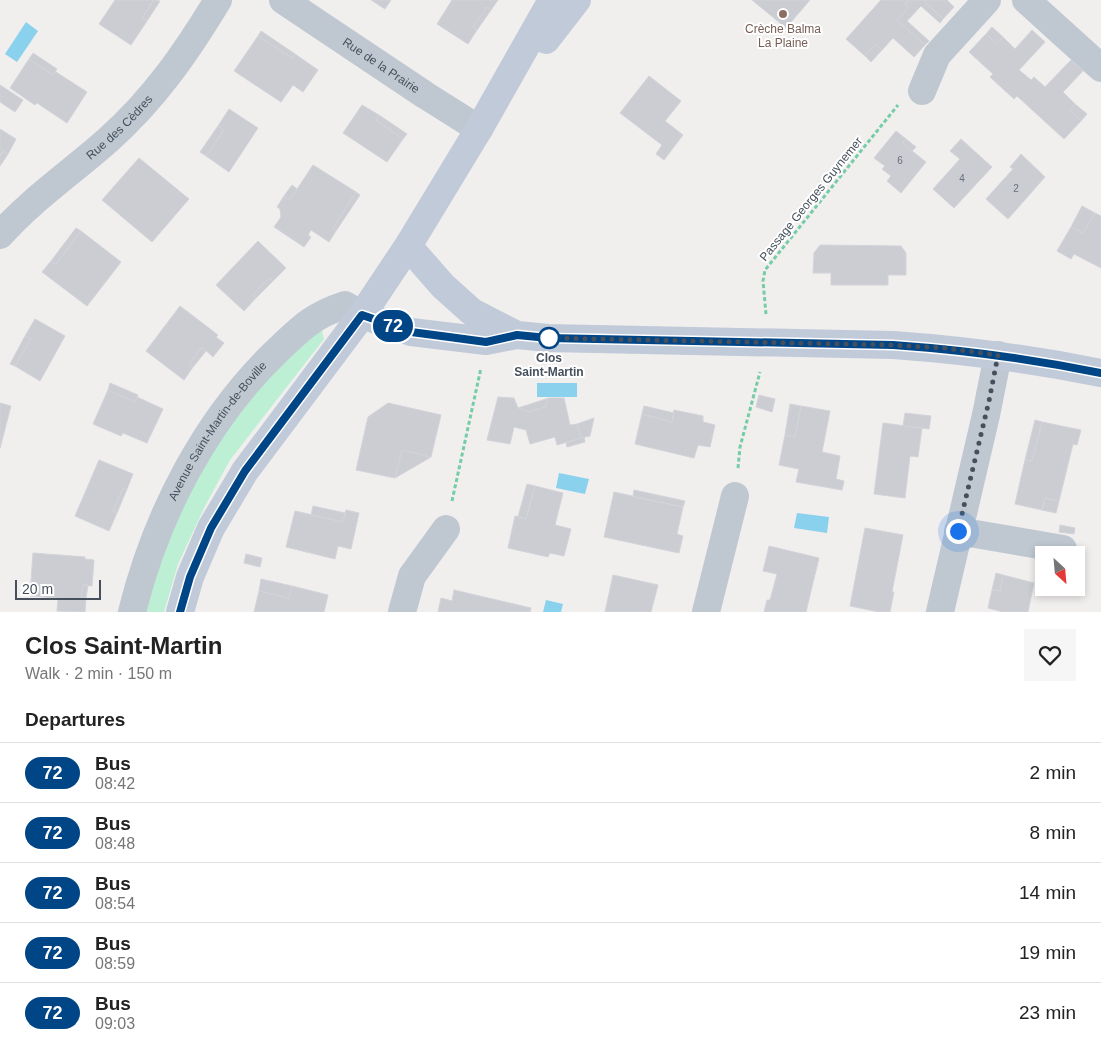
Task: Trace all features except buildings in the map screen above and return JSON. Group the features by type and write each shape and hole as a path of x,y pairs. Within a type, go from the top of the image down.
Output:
{"street":[{"name":"Rue des Cèdres","path":"0,235 26,208 108,140 139,110 182,58 218,0"},
{"name":"Rue de la Prairie","path":"283,0 479,129"},
{"path":"180,612 190,577 211,528 245,471 362,315 408,246 479,129 552,0"},
{"path":"479,129 576,0"},
{"path":"922,91 937,55 987,0"},
{"path":"1026,0 1101,68"},
{"path":"408,246 443,286 472,312 517,335"},
{"name":"Avenue Saint-Martin-de-Boville","path":"132,612 157,534 177,488 207,437 240,391 268,359 304,325 325,311 345,305 362,315"},
{"path":"362,315 411,332 486,342 517,335 558,338 893,345 944,348 998,355 1101,373"},
{"path":"940,612 990,398 998,355"},
{"path":"706,612 735,496"},
{"path":"402,612 412,576 446,529"},
{"path":"958,531 1045,546"}],"path":[{"name":"Passage Georges Guynemer","path":"768,342 762,281 765,270 898,106 922,91"},
{"path":"735,496 740,447 768,342"},
{"path":"446,529 480,372"}],"green space":[{"path":"312,326 322,331 324,339 230,460 204,508 178,564 164,612 145,612 166,542 186,496 217,444 272,367"}],"water":[{"path":"26,22 38,31 17,62 5,54"},
{"path":"537,383 577,383 577,397 537,397"},
{"path":"559,473 589,479 585,494 556,488"},
{"path":"797,513 829,517 827,533 794,528"},
{"path":"546,600 563,604 561,612 543,612"}],"bus line":[{"name":"72","path":"180,612 190,577 211,528 245,471 362,315 411,332 486,342 517,335 548,338 893,345 944,348 998,355 1101,373"}],"place":[{"name":"Crèche Balma La Plaine","path":"783,14"},
{"name":"Clos Saint-Martin","path":"549,338"}],"route":[{"path":"549,338 893,345 944,348 998,355 996,372 958,531"}]}
